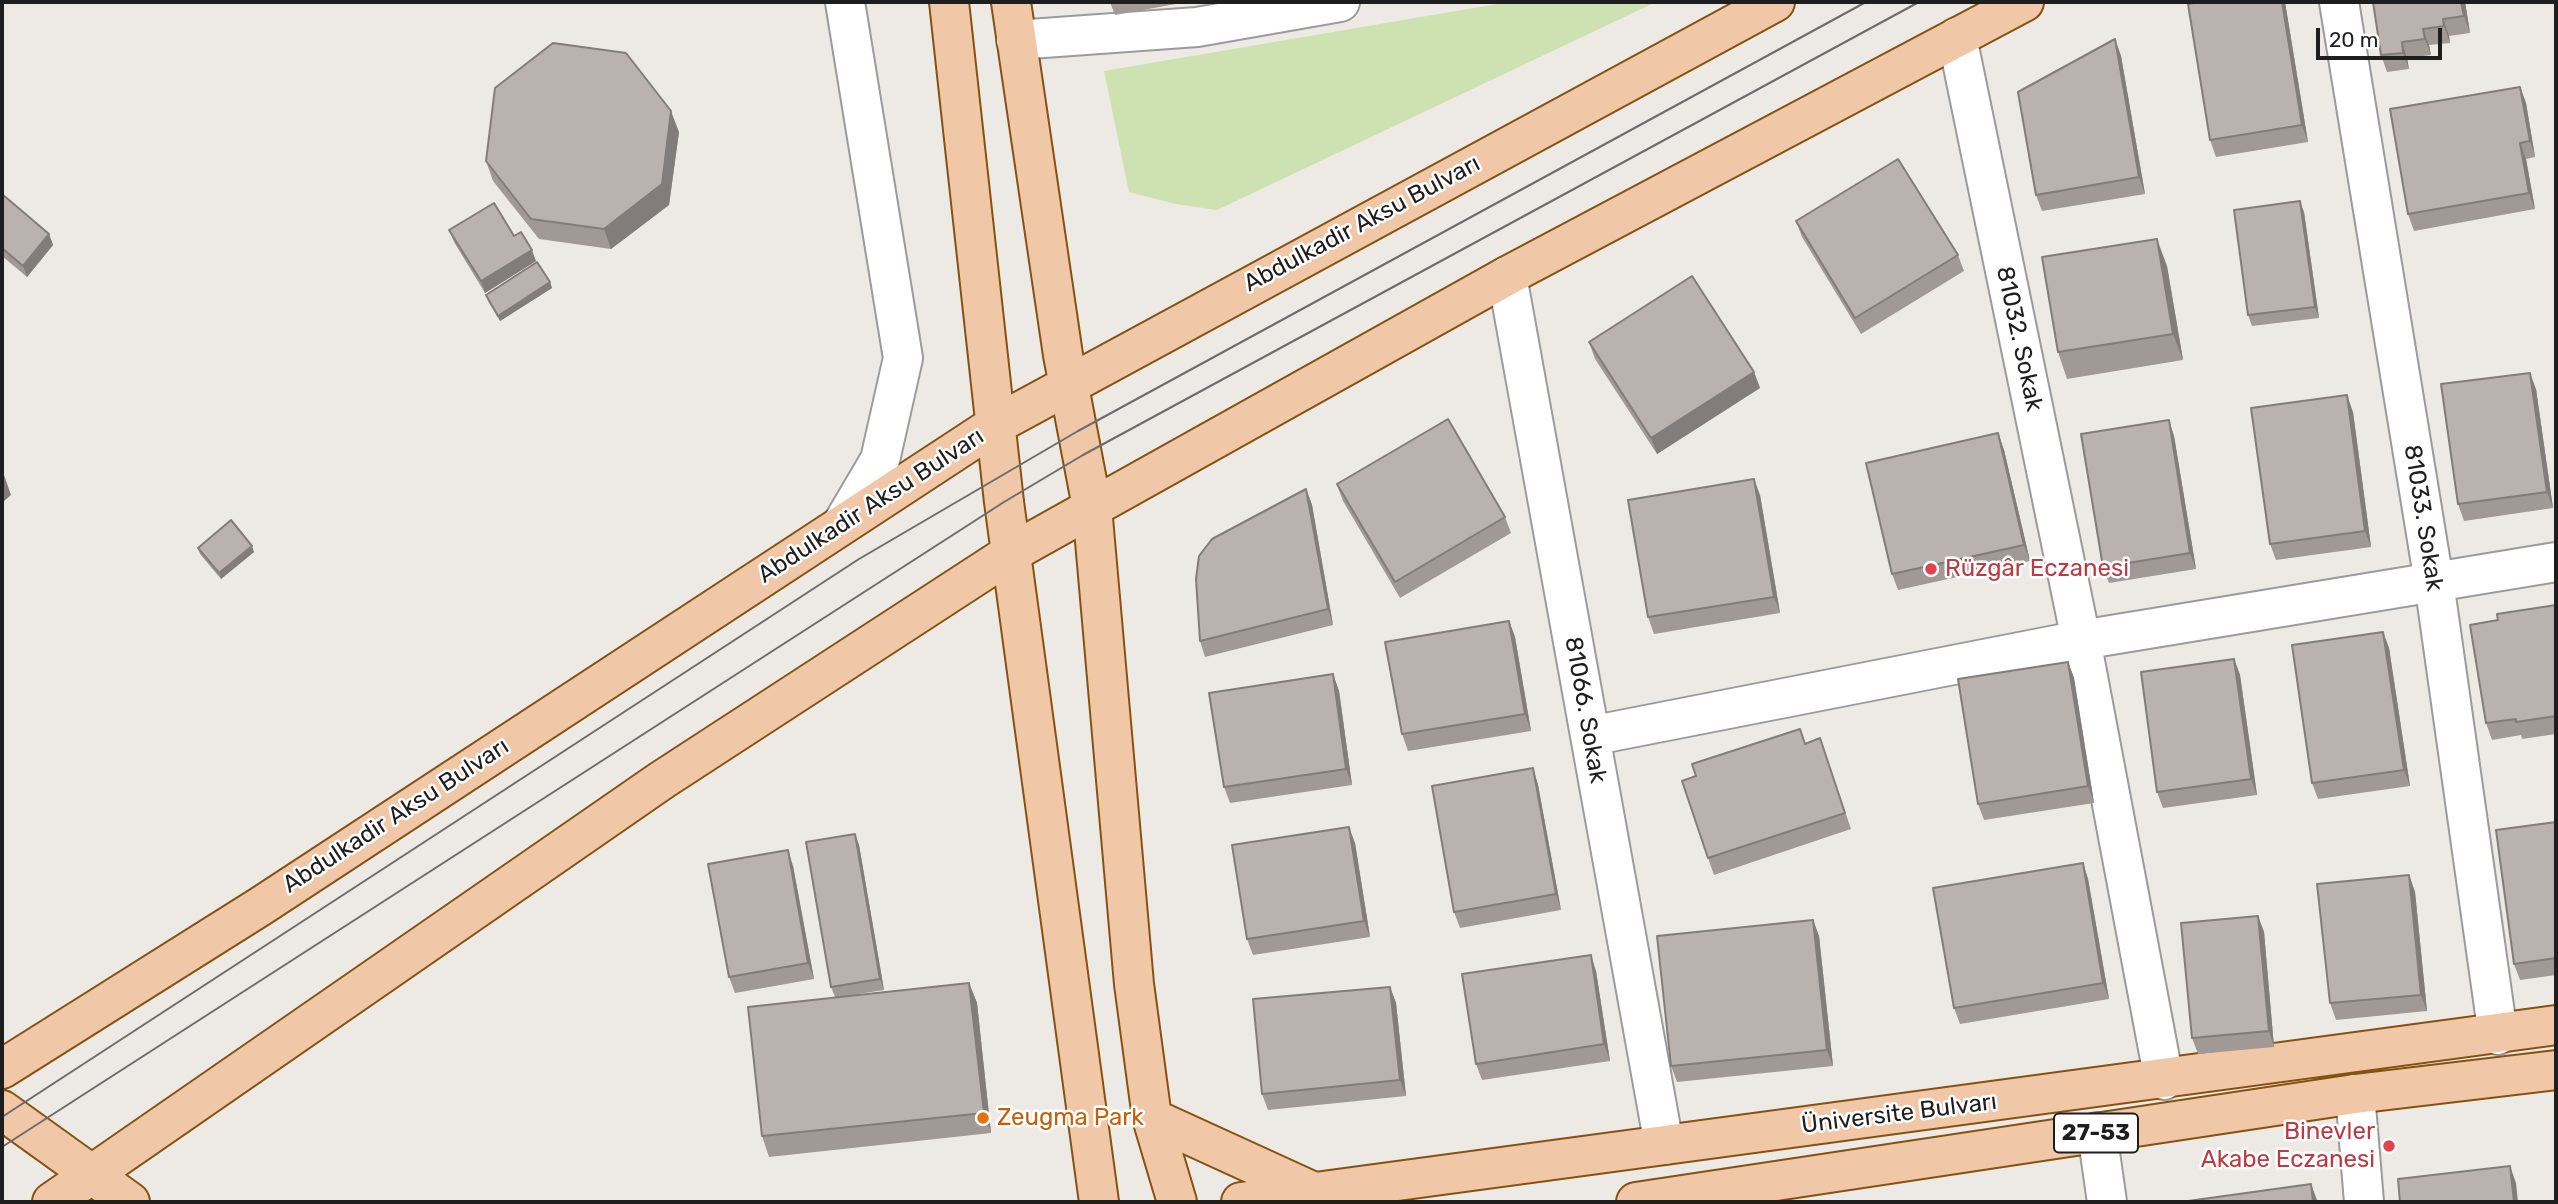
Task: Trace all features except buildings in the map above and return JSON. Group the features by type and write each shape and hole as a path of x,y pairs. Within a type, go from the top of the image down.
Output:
{"main road":[{"path":"949,2 1010,553 1099,1202"},
{"path":"1011,2 1069,386 1092,507 1134,984 1152,1118 1177,1202"},
{"name":"Abdulkadir Aksu Bulvarı","path":"2,1069 261,906 844,521 995,425 1069,386 1103,364 1775,2"},
{"path":"52,1202 103,1190 662,780 1010,553 1507,276 2024,2"},
{"name":"Üniversite Bulvarı","path":"1241,1202 2164,1080 2556,1025"},
{"name":"Üniversite Bulvarı","path":"1636,1202 2355,1094 2556,1070"},
{"path":"2,1110 103,1190 130,1202"},
{"path":"1152,1118 1314,1192"}],"street":[{"path":"844,521 880,460 903,358 845,2"},
{"path":"1016,40 1197,27 1340,2"},
{"name":"81033. Sokak","path":"2339,2 2434,582 2498,1035"},
{"name":"81032. Sokak","path":"1957,37 2081,640 2164,1080"},
{"name":"81066. Sokak","path":"1507,276 1664,1145"},
{"path":"1590,736 2081,640 2556,562"},
{"path":"2355,1094 2364,1202"},
{"path":"2097,1132 2107,1202"}],"green space":[{"path":"1509,2 1656,2 1217,210 1176,204 1129,192 1104,71"}],"tram line":[{"path":"2,1117 859,559 1078,431 1866,2"},
{"path":"2,1147 1004,502 1083,455 1919,2"}],"place":[{"name":"Rüzgâr Eczanesi","path":"1931,569"},
{"name":"Zeugma Park","path":"983,1118"},
{"name":"Binevler Akabe Eczanesi","path":"2389,1146"}]}
